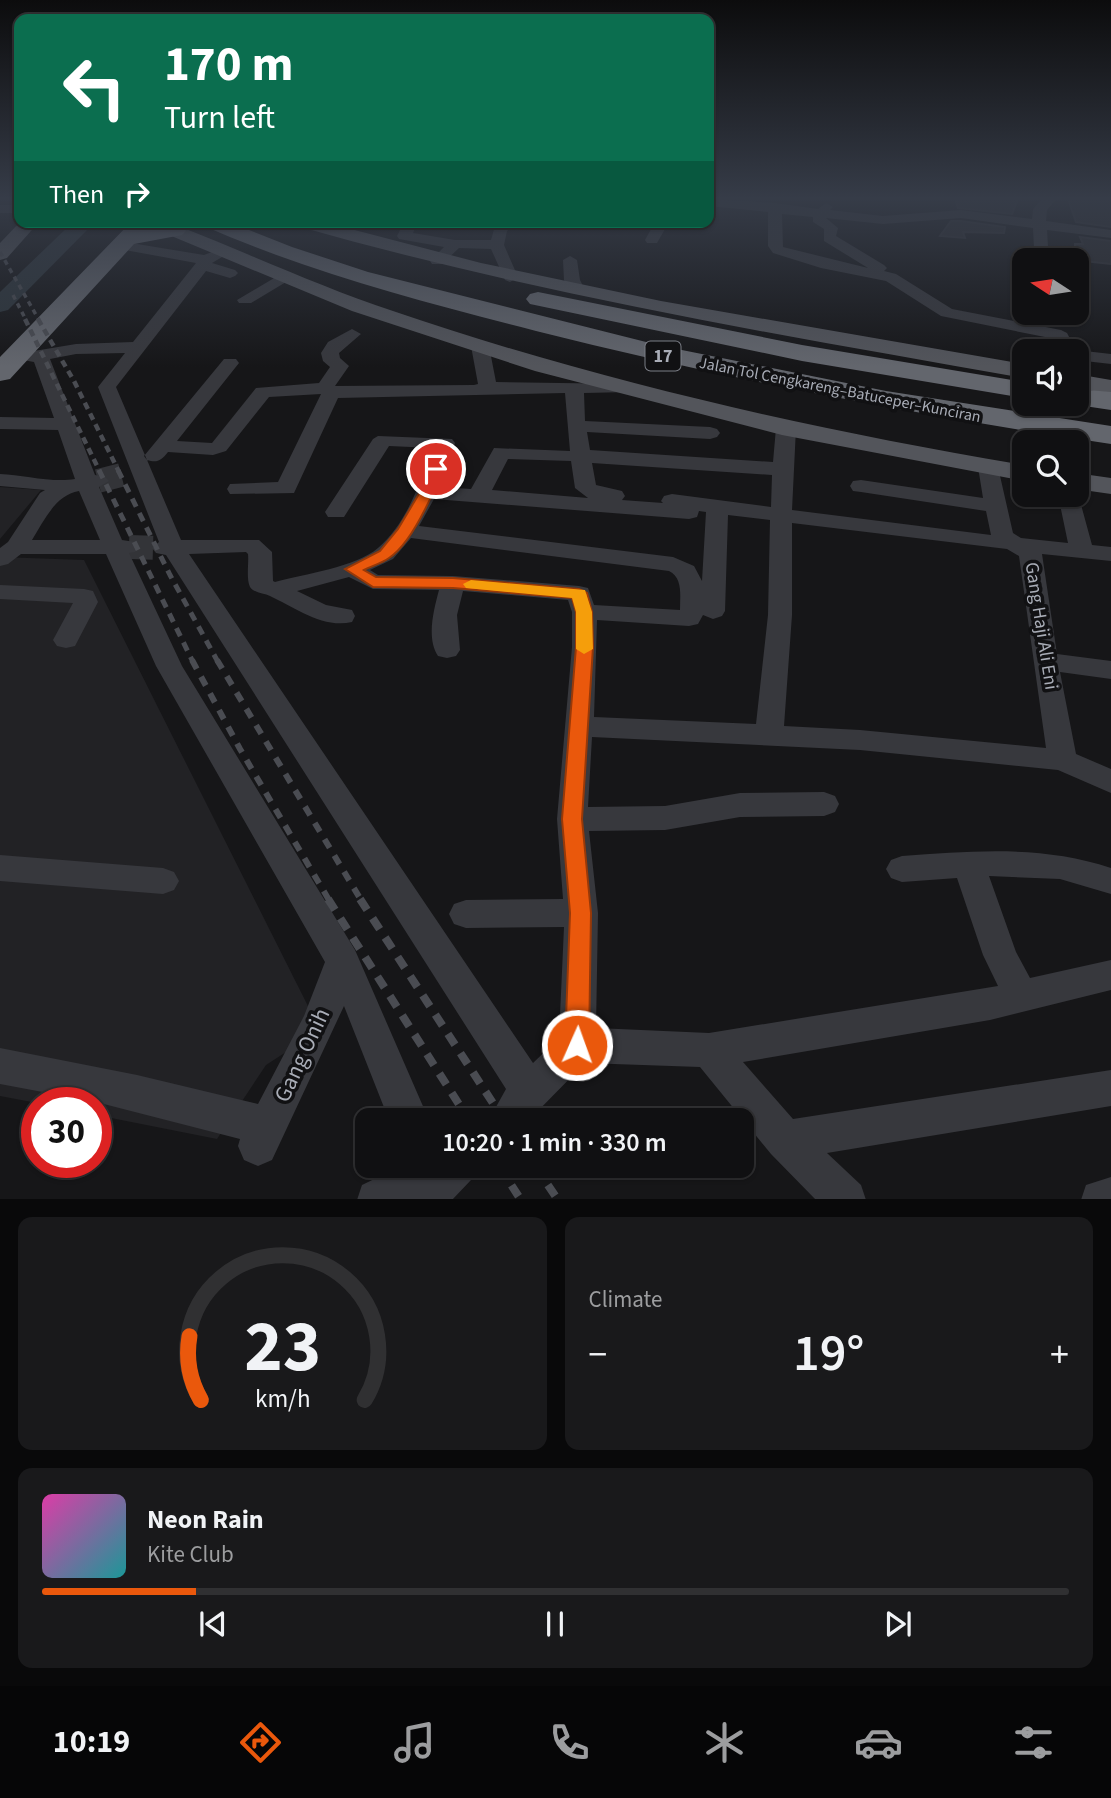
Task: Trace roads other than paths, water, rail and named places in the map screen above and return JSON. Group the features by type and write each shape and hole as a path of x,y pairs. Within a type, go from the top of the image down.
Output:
{"highway":[{"path":"0,373 109,255"},
{"name":"Jalan Tol Cengkareng–Batuceper–Kunciran","path":"284,255 334,262 686,347 873,383 1111,421"},
{"path":"334,262 839,360 1012,388"},
{"path":"334,262 422,303 633,366 798,405 1012,444"},
{"name":"Jalan Tol Cengkareng–Batuceper–Kunciran","path":"334,262 452,302 670,357 972,415 1111,435"},
{"path":"1089,398 1111,401"},
{"path":"1089,457 1111,461"}],"main road":[{"path":"240,255 384,316 622,388 786,428 1012,471"},
{"path":"416,255 577,290 1012,370"},
{"path":"1089,383 1111,387"},
{"path":"1089,483 1111,486"}],"street":[{"path":"214,255 107,387 127,441 135,472 169,548 523,1100 577,1045 580,913 572,819 585,647 584,612 579,593 453,583 373,582 352,569"},
{"path":"437,261 443,255"},
{"path":"501,255 510,277"},
{"path":"794,255 891,277"},
{"path":"855,255 942,311 1055,334 1061,339"},
{"path":"570,260 572,281 577,290"},
{"path":"245,300 286,276"},
{"path":"162,446 213,449 219,447 263,392 325,388 340,366 332,360 330,353 334,346 352,334"},
{"path":"480,346 488,387"},
{"path":"19,355 76,349 138,348"},
{"path":"19,355 41,358 65,424 82,484 121,547 169,666 343,961 404,1108"},
{"path":"1089,356 1111,359"},
{"path":"135,472 162,446 230,363"},
{"path":"237,489 286,488 330,394 335,392 475,391 488,387 622,388"},
{"path":"574,387 577,426 574,456 586,488 597,494 717,505 998,543 1111,554"},
{"path":"0,422 65,424"},
{"path":"577,426 710,433"},
{"path":"769,735 780,615 782,469 786,428"},
{"path":"275,589 352,569 385,554 405,531 427,492 445,443 385,440 380,443 336,512"},
{"path":"478,496 501,452 782,469"},
{"name":"Gang Haji Ali Eni","path":"988,467 1001,533 1030,553 1063,760"},
{"path":"0,480 82,484"},
{"path":"8,553 48,498 82,484"},
{"path":"861,485 994,506"},
{"path":"427,492 689,512"},
{"path":"713,611 717,505"},
{"path":"1072,507 1081,549"},
{"path":"405,531 673,564 682,566 690,574 692,613 689,618 584,612"},
{"path":"169,548 251,545 260,552 261,585 319,611 343,615"},
{"path":"8,553 121,547"},
{"path":"447,650 445,615 453,583"},
{"path":"0,592 84,596 86,603 66,640"},
{"path":"1046,661 1111,670"},
{"path":"578,726 860,740 1063,760 1111,782"},
{"path":"572,819 665,818 740,805 824,804"},
{"path":"902,869 1011,861 1078,868 1111,881"},
{"path":"969,864 1000,955 1021,997"},
{"path":"0,869 163,881"},
{"path":"466,914 580,913"},
{"name":"Gang Onih","path":"0,1066 137,1094 252,1123 262,1134 320,1021 343,961"},
{"path":"577,1045 709,1049 990,1004 1111,975"},
{"path":"709,1049 785,1140 846,1199"},
{"path":"785,1140 1111,1088"},
{"path":"377,1199 401,1185 441,1179"},
{"path":"1101,1199 1111,1198"}],"waterway":[{"path":"0,305 51,255"}],"tunnel":[{"path":"98,481 129,473"},
{"path":"129,547 164,548"}],"railway":[{"path":"2,255 39,320"},
{"path":"13,295 26,320"},
{"path":"25,319 100,472"},
{"path":"38,319 74,381 119,472"},
{"path":"99,470 192,660"},
{"path":"118,470 170,575 218,662"},
{"path":"192,660 240,749 329,900"},
{"path":"217,660 361,900"},
{"path":"328,899 461,1108"},
{"path":"360,899 496,1108"},
{"path":"507,1178 520,1199"},
{"path":"543,1178 557,1199"}]}
